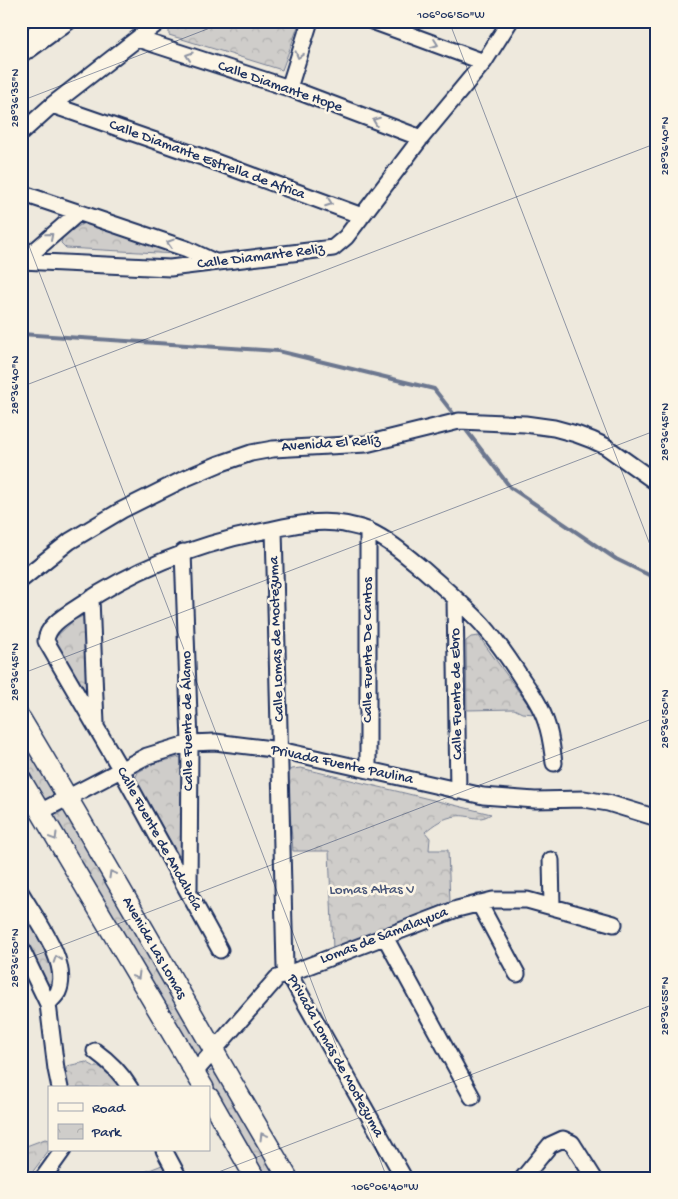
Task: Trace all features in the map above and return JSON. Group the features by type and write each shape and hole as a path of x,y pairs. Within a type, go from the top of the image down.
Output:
{"main road":[{"path":"21,54 46,21"},
{"name":"Avenida Las Lomas","path":"21,719 69,798 213,1051 288,1178"},
{"name":"Avenida Las Lomas","path":"21,779 199,1080"},
{"path":"210,1099 255,1178"}],"street":[{"path":"21,54 68,21"},
{"path":"21,133 52,105 160,21"},
{"path":"289,88 310,21"},
{"path":"372,21 484,62"},
{"name":"Calle Diamante Reliz","path":"22,261 170,268 295,252 329,250 336,247 346,237 421,138 484,62 510,21"},
{"name":"Calle Diamante Hope","path":"138,39 289,88 421,138"},
{"name":"Calle Diamante Estrella de Africa","path":"52,105 202,157 362,216"},
{"path":"21,193 187,249 214,262"},
{"path":"22,261 78,213"},
{"name":"Avenida El Relíz","path":"21,580 70,540 122,510 219,464 251,453 273,449 366,444 459,421 525,424 562,430 592,440 605,446 657,483"},
{"name":"Calle Fuente de Andalucía","path":"220,950 121,770 46,641 48,633 56,622 91,598 138,571 183,552 231,537 274,529 321,522 342,524 368,530 391,543 456,598 483,626 532,694 546,722 554,762"},
{"name":"Calle Lomas de Moctezuma","path":"274,529 283,930"},
{"name":"Calle Fuente De Cantos","path":"368,530 368,770"},
{"name":"Calle Fuente de Álamo","path":"183,552 190,743 188,890"},
{"name":"Calle Fuente de Andalucía","path":"91,598 96,728"},
{"name":"Calle Fuente de Ebro","path":"456,598 458,791"},
{"name":"Privada Fuente Paulina","path":"40,812 154,754 190,743 215,742 280,750 458,791 508,799 584,799 608,803 657,818"},
{"path":"551,860 552,906"},
{"path":"21,894 50,942 59,965 58,992 48,1004"},
{"name":"Lomas de Samalayuca","path":"199,1080 213,1051 272,982 287,973 457,909 507,898 552,906 614,924"},
{"path":"479,903 517,974"},
{"name":"Privada Lomas de Moctezuma","path":"283,930 284,960 287,973 404,1178"},
{"path":"385,937 472,1097"},
{"path":"21,948 48,1004 60,1086"},
{"path":"95,1051 109,1062 129,1086"},
{"path":"523,1178 550,1144 563,1139 572,1143 594,1178"},
{"path":"43,1178 62,1152"},
{"path":"165,1152 179,1178"}],"green space":[{"path":"175,21 300,21 282,70 169,35 169,26"},
{"path":"86,222 177,248 176,254 66,248 61,243 63,235"},
{"path":"83,616 86,621 90,683 86,688 81,689 56,647 55,638 74,620"},
{"path":"479,636 535,714 522,713 514,709 467,710 466,641 471,637"},
{"path":"21,731 56,794 51,799 44,800 40,796 21,764"},
{"path":"180,757 183,761 184,854 179,856 135,779 138,772 155,763"},
{"name":"Lomas Altas V","path":"301,768 491,814 482,818 461,816 447,818 425,832 430,838 429,850 448,850 450,902 333,950 329,851 293,851 287,775 292,769"},
{"path":"64,809 70,812 202,1049 197,1056 192,1056 56,822 55,817"},
{"path":"21,908 54,962 54,972 50,984 45,982 21,932"},
{"path":"86,1062 95,1067 106,1067 118,1086 65,1086 67,1066"},
{"path":"211,1070 216,1071 279,1178 260,1178 204,1077"},
{"path":"45,1139 48,1140 48,1151 28,1178 21,1178 21,1148"},
{"path":"162,1165 170,1178 130,1178"}],"waterway":[{"path":"21,334 278,351 434,389 456,417"},
{"path":"463,426 510,487 616,559 657,579"}]}
